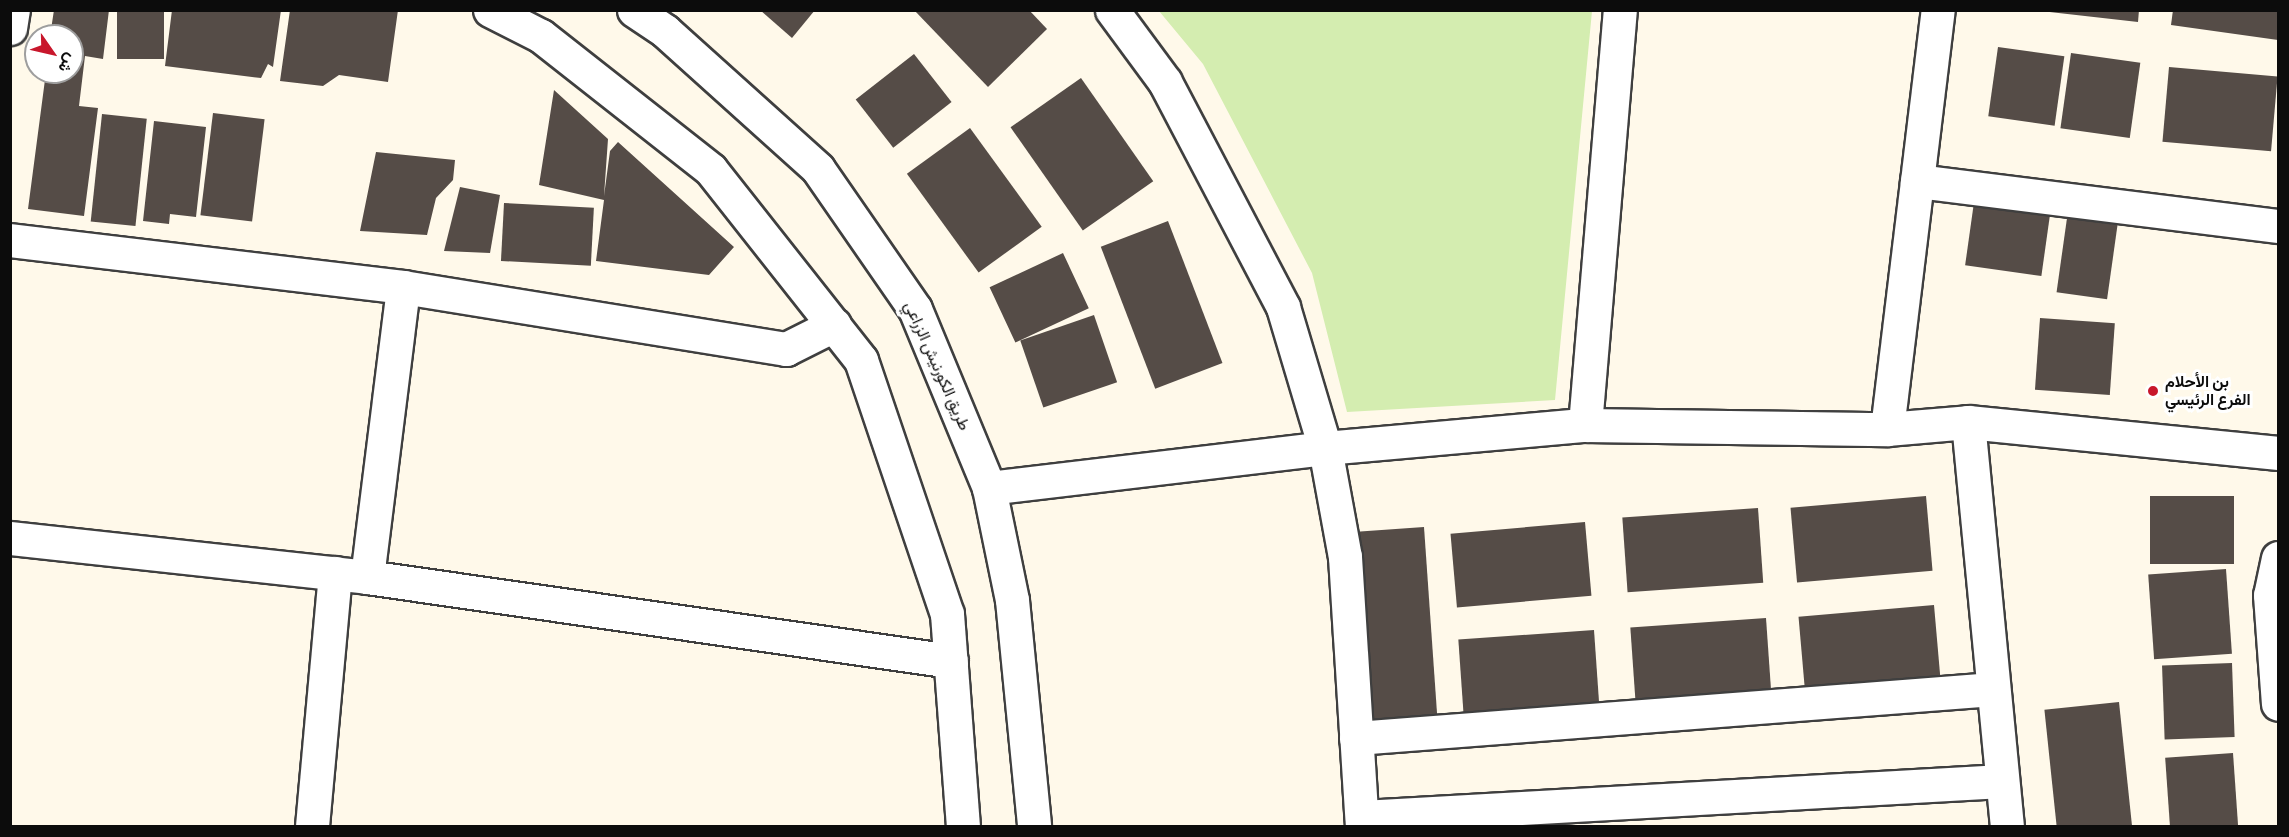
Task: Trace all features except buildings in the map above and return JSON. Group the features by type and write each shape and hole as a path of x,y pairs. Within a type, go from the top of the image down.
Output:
{"street":[{"path":"10,28 13,10"},
{"path":"490,10 541,36 711,170 861,360 947,614 963,826"},
{"name":"طريق الكورنيش الزراعي","path":"634,10 665,31 818,169 915,309 989,488 1012,600 1034,826"},
{"path":"1112,10 1165,82 1283,307 1325,448 1345,557 1362,822 2002,781"},
{"path":"1585,425 1620,10"},
{"path":"1887,429 1938,10"},
{"path":"1917,181 2278,226"},
{"path":"10,240 403,287 786,349 834,326"},
{"path":"367,577 403,287"},
{"path":"989,488 1325,448 1585,425 1887,429 1968,422 2278,453"},
{"path":"1968,422 2007,826"},
{"path":"10,538 367,577 951,662"},
{"path":"2278,558 2270,595 2278,704"},
{"path":"312,826 335,573"},
{"path":"1356,738 1993,689"}],"green space":[{"path":"1159,11 1592,11 1555,400 1347,412 1312,273 1203,64"}],"place":[{"name":"بن الأحلام الفرع الرئيسي","path":"2153,391"}]}
